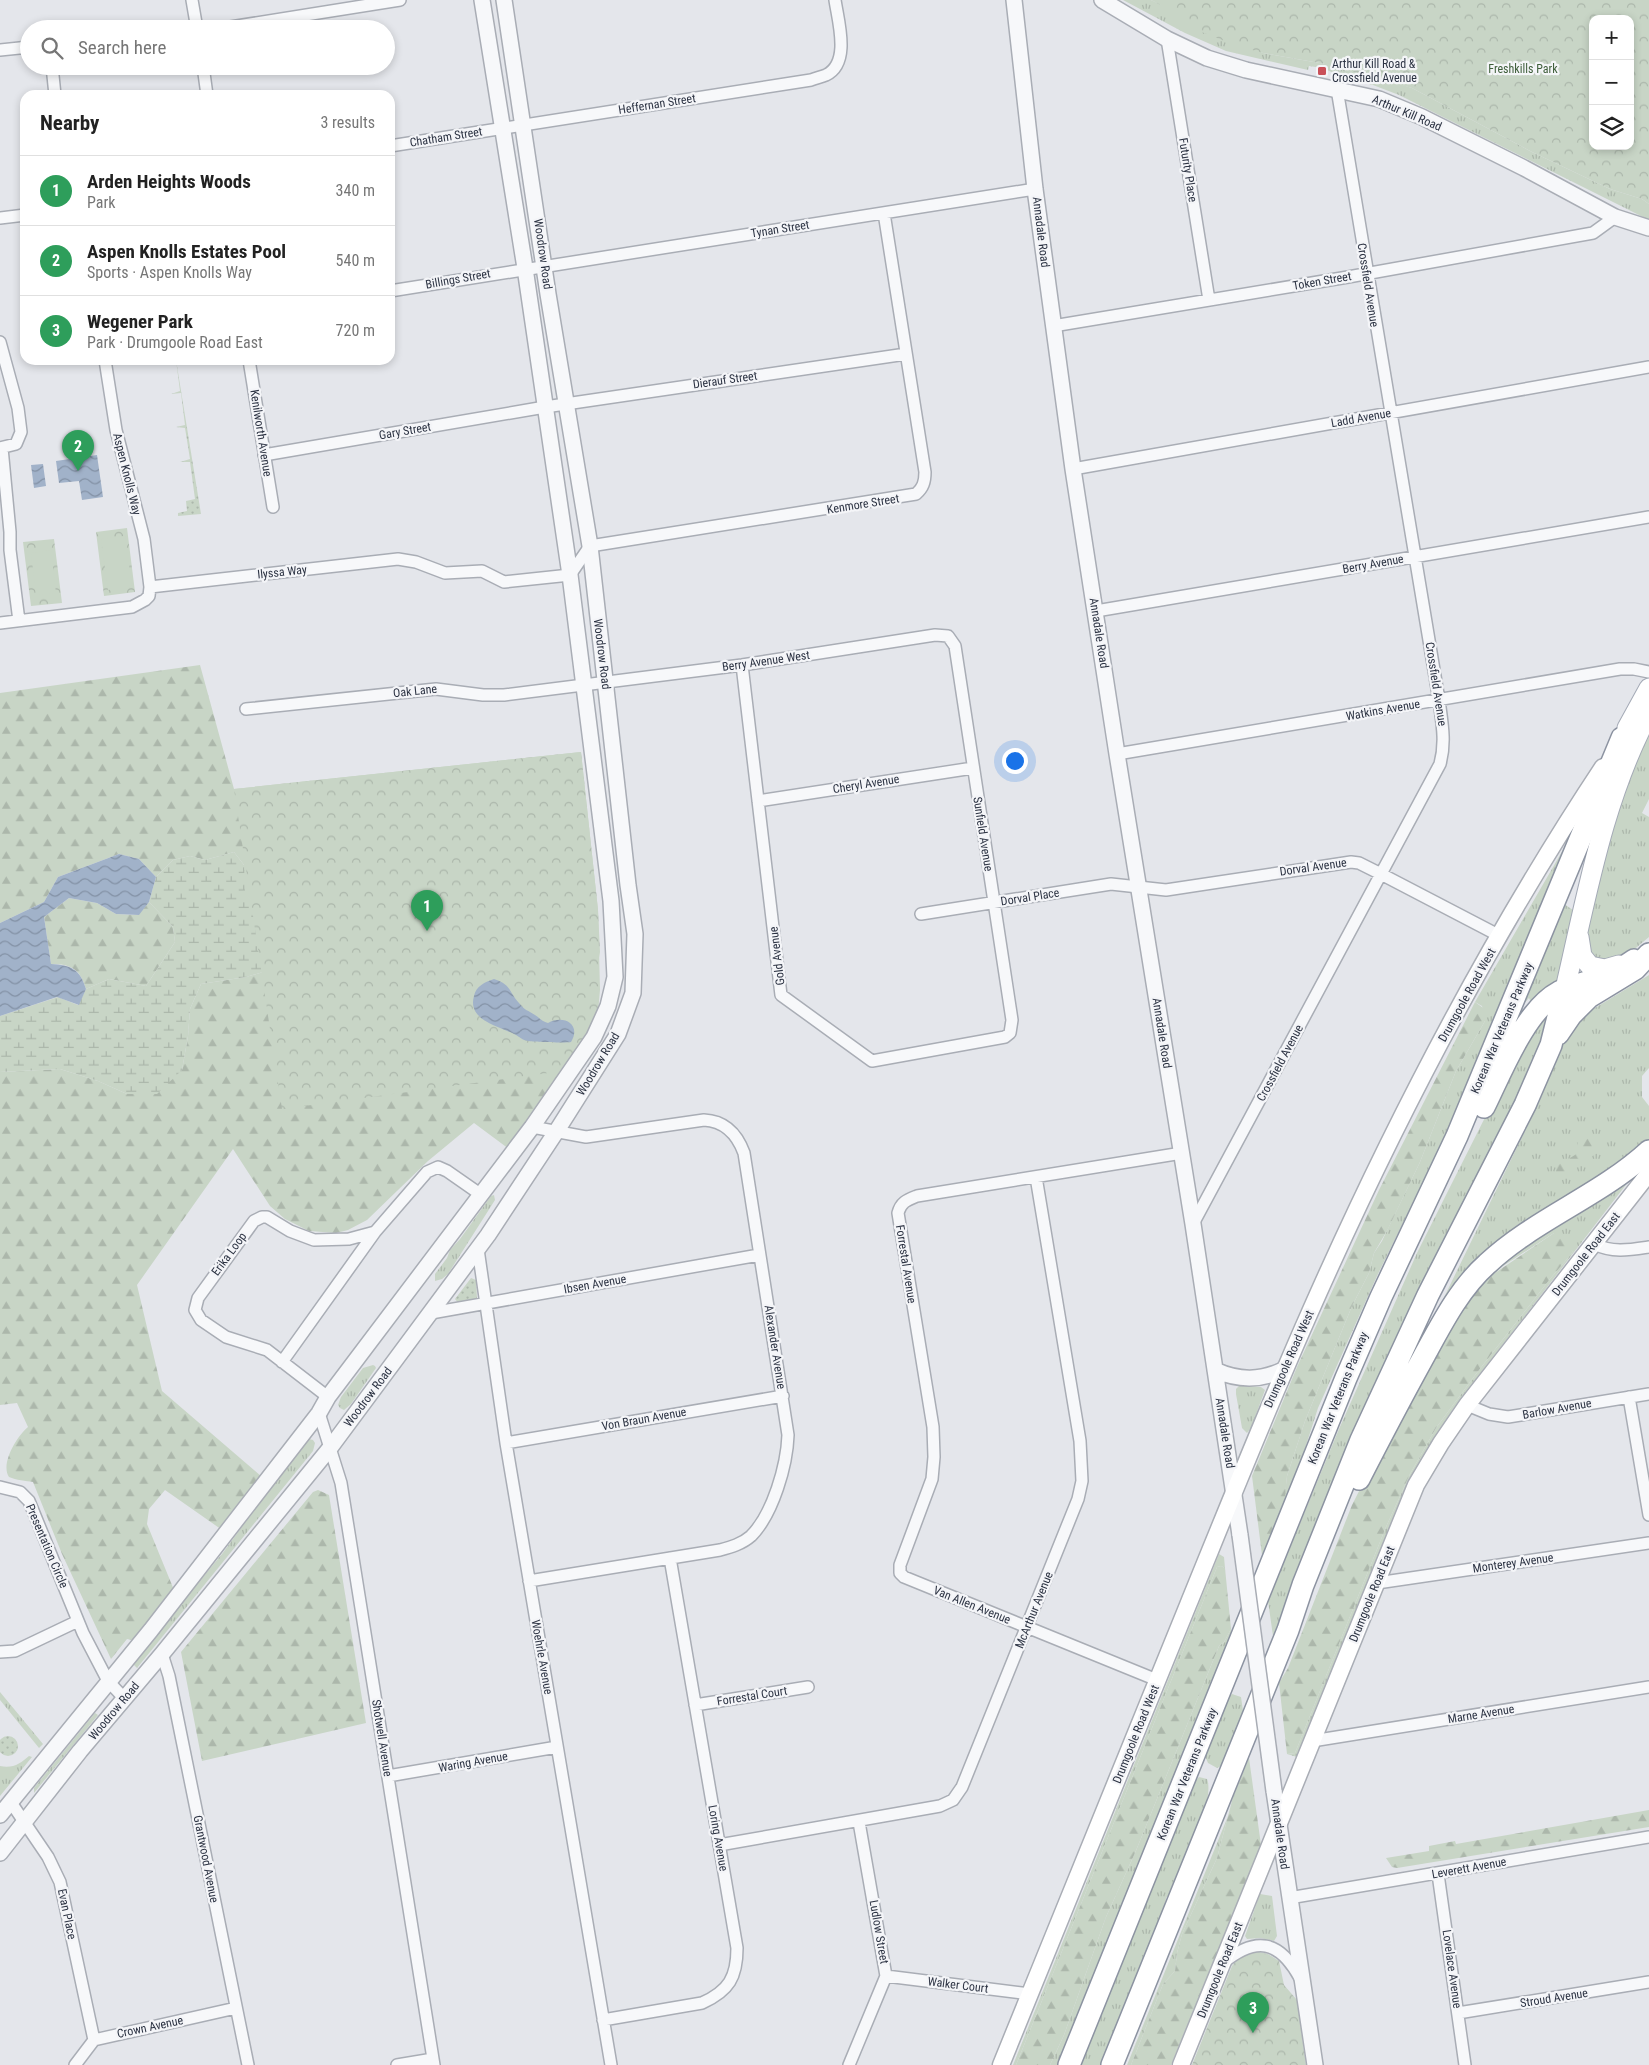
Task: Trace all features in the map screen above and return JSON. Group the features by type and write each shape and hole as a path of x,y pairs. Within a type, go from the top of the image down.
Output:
{"highway":[{"name":"Korean War Veterans Parkway","path":"1070,2065 1346,1378 1400,1255 1460,1128 1622,738"},
{"path":"1400,1255 1443,1187 1530,1020 1545,1002 1565,989 1612,974 1644,955"},
{"path":"1551,1045 1572,1015 1589,997 1635,969 1644,955"},
{"path":"1288,1630 1303,1585 1365,1432 1428,1294 1517,1121 1551,1045 1565,989"},
{"path":"1112,2065 1288,1630 1369,1459 1430,1346 1463,1290 1486,1264 1511,1244 1612,1180 1649,1151"}],"main road":[{"name":"Drumgoole Road West","path":"1001,2065 1285,1369 1373,1177 1439,1047 1500,936 1568,819 1622,738 1649,688"},
{"path":"1565,989 1608,809 1629,754 1649,713"},
{"path":"1578,934 1582,956 1590,966 1606,969 1644,955"},
{"name":"Drumgoole Road East","path":"1181,2065 1416,1485 1467,1405 1649,1173"}],"street":[{"path":"192,0 195,20"},
{"path":"274,20 400,0"},
{"name":"Woodrow Road","path":"0,1815 150,1630 319,1413 328,1397 532,1127 594,1037 608,1006 615,977 611,901 570,575 525,268 482,0"},
{"name":"Woodrow Road","path":"0,1853 124,1698 330,1448 431,1313 478,1249 556,1132 618,1034 633,993 635,934 590,546 504,0"},
{"name":"Heffernan Street","path":"502,128 811,80 828,74 837,63 842,46 835,0"},
{"name":"Annadale Road","path":"1014,0 1035,189 1073,469 1234,1492 1289,1898 1316,2065"},
{"name":"Arthur Kill Road","path":"1102,0 1167,39 1207,58 1246,70 1379,99 1422,117 1524,168 1615,218 1649,228"},
{"name":"Futurity Place","path":"1167,39 1209,300"},
{"path":"0,50 20,48"},
{"path":"53,75 54,90"},
{"path":"204,75 206,90"},
{"name":"Crossfield Avenue","path":"1193,1224 1382,874 1440,764 1444,750 1439,700 1366,274 1337,90"},
{"name":"Chatham Street","path":"395,145 502,128"},
{"name":"Tynan Street","path":"525,268 884,214 1035,189"},
{"name":"Kenmore Street","path":"590,546 916,494 922,489 924,472 884,214"},
{"path":"0,218 20,216"},
{"name":"Token Street","path":"1053,326 1366,274 1593,233 1615,218"},
{"name":"Billings Street","path":"395,290 525,268"},
{"path":"0,342 17,402 21,432 16,444 1,448 10,532 10,550 20,621"},
{"name":"Dierauf Street","path":"545,406 906,354"},
{"name":"Aspen Knolls Way","path":"106,365 116,430 144,539 150,587"},
{"name":"Kenilworth Avenue","path":"250,365 273,506"},
{"name":"Ladd Avenue","path":"1073,469 1649,367"},
{"name":"Gary Street","path":"264,455 545,406"},
{"name":"Berry Avenue","path":"1096,611 1649,517"},
{"path":"570,575 590,546"},
{"name":"Ilyssa Way","path":"150,587 398,559 416,562 445,573 482,571 504,582 570,575"},
{"path":"0,623 132,607 149,596 150,587"},
{"name":"Berry Avenue West","path":"584,686 742,665 935,635 948,636"},
{"name":"Sunfield Avenue","path":"948,636 955,646 1012,1020 1010,1033"},
{"name":"Gold Avenue","path":"742,665 781,995 872,1061 999,1039 1010,1033"},
{"name":"Watkins Avenue","path":"1117,754 1620,669 1640,669 1649,672"},
{"name":"Oak Lane","path":"246,709 436,689 483,695 504,695 584,686"},
{"name":"Cheryl Avenue","path":"758,801 973,768"},
{"name":"Dorval Avenue","path":"1139,887 1166,890 1344,862 1359,863 1500,936"},
{"name":"Dorval Place","path":"921,914 1111,884 1139,887"},
{"name":"Alexander Avenue","path":"529,1581 670,1558 734,1546 744,1542 756,1530 768,1510 786,1458 788,1435 744,1153 735,1135 722,1124 712,1120 697,1120 586,1137 532,1127"},
{"name":"Forrestal Avenue","path":"900,1573 900,1565 932,1479 934,1457 933,1428 899,1222 900,1206 917,1196 1182,1153"},
{"path":"282,1362 375,1232 427,1172 432,1168 438,1167 448,1171 480,1194"},
{"name":"McArthur Avenue","path":"719,1845 859,1822 940,1806 952,1800 958,1794 1028,1628 1078,1499 1082,1481 1080,1441 1036,1177"},
{"name":"Erika Loop","path":"328,1397 267,1350 226,1337 201,1320 196,1310 198,1298 258,1218 267,1218 290,1231 314,1240 349,1239 375,1232"},
{"path":"1594,1244 1618,1251 1649,1247"},
{"name":"Woehrle Avenue","path":"478,1249 506,1443 611,2065"},
{"name":"Ibsen Avenue","path":"431,1313 760,1255"},
{"path":"1215,1370 1230,1376 1250,1379 1268,1376 1285,1369"},
{"name":"Barlow Avenue","path":"1467,1405 1489,1414 1508,1417 1649,1394"},
{"name":"Von Braun Avenue","path":"506,1443 783,1396"},
{"path":"1629,1397 1649,1515"},
{"name":"Shotwell Avenue","path":"319,1413 341,1483 433,2062"},
{"name":"Presentation Circle","path":"0,1487 20,1492 29,1501 78,1621 108,1681 124,1698"},
{"name":"Monterey Avenue","path":"1377,1583 1649,1543"},
{"name":"Loring Avenue","path":"603,2020 702,2003 716,1997 733,1978 736,1968 737,1948 670,1558"},
{"name":"Van Allen Avenue","path":"900,1573 904,1577 1157,1680"},
{"path":"0,1652 15,1651 78,1621"},
{"name":"Grantwood Avenue","path":"162,1654 169,1676 248,2065"},
{"name":"Forrestal Court","path":"695,1705 808,1687"},
{"name":"Marne Avenue","path":"1312,1740 1649,1687"},
{"name":"Waring Avenue","path":"388,1776 557,1747"},
{"name":"Evan Place","path":"10,1801 48,1857 60,1882 94,2040"},
{"name":"Ludlow Street","path":"849,2065 886,1976 859,1822"},
{"name":"Leverett Avenue","path":"1289,1898 1438,1874 1649,1836"},
{"name":"Lovelace Avenue","path":"1438,1874 1465,2065"},
{"path":"1222,1964 1248,1946 1256,1945 1274,1948 1290,1962 1304,1984"},
{"name":"Walker Court","path":"886,1976 1030,1994"},
{"name":"Stroud Avenue","path":"1458,2013 1649,1982"},
{"name":"Crown Avenue","path":"94,2040 236,2008"},
{"path":"75,2065 94,2040"},
{"path":"397,2065 433,2062"}],"green space":[{"path":"1123,0 1151,0 1263,53 1325,64 1351,62 1371,75 1412,88 1532,152 1610,189 1642,199 1649,204 1649,220 1399,95 1373,85 1333,76 1334,73 1322,68 1309,66 1308,70 1226,51 1185,33"},
{"name":"Freshkills Park","path":"1151,0 1649,0 1649,204 1642,199 1610,189 1532,152 1412,88 1325,64 1263,53 1235,45 1199,31 1168,9"},
{"path":"177,365 201,514 178,516 178,513 187,511 186,501 195,499 190,462 180,462 190,459 185,428 176,427 185,425 181,393 171,394 180,391"},
{"path":"127,528 135,592 104,596 96,532"},
{"path":"125,536 132,586 108,590 101,539"},
{"path":"54,539 62,603 31,606 23,542"},
{"path":"51,550 56,593 36,595 31,553"},
{"path":"200,665 234,789 581,752 598,910 600,952 594,987 261,912 244,893 244,865 234,852 205,860 190,856 173,860 156,877 139,859 119,854 58,877 44,902 0,923 0,693"},
{"path":"1649,727 1649,799 1642,813 1649,817 1649,937 1625,957 1591,961 1587,936 1607,836"},
{"path":"581,752 598,910 600,990 598,1013 592,1027 563,1071 282,1109 234,789"},
{"path":"1571,836 1451,1125 1377,1276 1318,1408 1282,1520 1287,1476 1305,1421 1352,1306 1369,1273 1374,1253 1382,1241 1420,1162 1456,1071 1485,1021 1482,1006 1475,1002"},
{"path":"234,852 244,865 245,893 261,912 273,969 246,977 201,984 190,1009 188,1036 182,1070 157,1094 127,1094 98,1081 60,1069 0,1072 0,1016 58,997 78,1005 86,989 109,979 146,986 175,942 173,927 149,902 156,877 173,860 190,856 205,860"},
{"path":"69,898 97,903 116,914 138,915 149,902 173,927 175,942 146,986 109,979 86,989 78,972 74,969 64,965 51,964 44,917"},
{"path":"1564,904 1573,910 1575,916 1562,985 1532,1005 1529,998 1521,1007"},
{"path":"273,969 563,1071 509,1149 474,1123 428,1161 367,1220 348,1230 336,1233 309,1231 285,1219 270,1206 233,1149 137,1285 162,1391 262,1477 225,1532 165,1490 149,1509 147,1524 174,1590 132,1640 127,1639 111,1659 62,1554 33,1482 9,1477 7,1471 11,1450 28,1427 17,1403 0,1405 0,1072 60,1069 98,1081 127,1094 182,1070 188,1036 190,1009 201,984 246,977"},
{"path":"1649,975 1649,1068 1642,1076 1642,1097 1649,1106 1649,1147 1434,1318 1539,1102 1565,1038 1576,1023 1590,1011"},
{"path":"1475,1002 1486,1010 1485,1021 1456,1071 1420,1162 1388,1229 1374,1253 1369,1273 1352,1306 1305,1421 1287,1476 1284,1507 1263,1563 1252,1476 1297,1367 1379,1190"},
{"path":"1553,1006 1554,1018 1275,1650 1268,1601 1339,1429 1417,1253 1528,1032"},
{"path":"1589,1133 1600,1138 1602,1150 1562,1175 1556,1173 1556,1169 1560,1164 1576,1154 1580,1136"},
{"path":"1632,1177 1453,1409 1415,1473 1297,1757 1287,1754 1295,1753 1386,1527 1410,1474 1436,1428 1476,1374 1573,1252 1554,1233 1503,1266 1483,1283 1497,1264"},
{"path":"494,1195 495,1200 448,1274 442,1279 435,1281 435,1274 447,1258 450,1250 491,1196"},
{"path":"1559,1232 1573,1252 1476,1374 1436,1428 1410,1474 1386,1527 1295,1753 1287,1754 1279,1683 1288,1668 1352,1505 1384,1442 1461,1304 1492,1275 1554,1233"},
{"path":"471,1278 476,1280 477,1298 476,1300 459,1304 455,1299"},
{"path":"373,1365 376,1368 351,1404 344,1410 340,1408 338,1405 341,1397 363,1368"},
{"path":"1240,1385 1261,1387 1265,1390 1251,1428 1247,1433 1242,1428 1236,1394 1236,1389"},
{"path":"309,1439 315,1443 313,1451 137,1668 132,1663 222,1554 305,1441"},
{"path":"318,1490 329,1495 366,1723 202,1761 181,1652 313,1492"},
{"path":"1219,1554 1224,1557 1225,1568 1217,1567 1016,2065 1013,2065"},
{"path":"1217,1567 1225,1568 1231,1629 1224,1642 1219,1646 1135,1853 1106,1917 1064,2035 1050,2065 1016,2065"},
{"path":"1231,1629 1233,1639 1057,2065 1050,2065 1064,2035 1106,1917 1135,1853 1219,1646 1224,1642"},
{"path":"0,1692 43,1744 39,1748 0,1700"},
{"path":"1232,1694 1241,1697 1244,1718 1221,1766 1217,1768 1208,1763 1205,1756 1228,1698"},
{"path":"95,1713 98,1715 34,1793 34,1788"},
{"path":"4,1737 12,1737 17,1742 17,1750 12,1755 4,1755 -1,1750 -1,1742"},
{"path":"29,1756 32,1757 0,1796 0,1766 13,1766"},
{"path":"1249,1758 1261,1845 1171,2065 1131,2065 1163,1984 1175,1971 1182,1934 1217,1858 1233,1797"},
{"path":"1199,1777 1207,1779 1207,1803 1182,1868 1171,1892 1166,1898 1163,1921 1105,2065 1080,2065 1191,1790"},
{"path":"1649,1810 1649,1827 1397,1868 1392,1867 1386,1858 1429,1851 1429,1846 1455,1841 1456,1844"},
{"path":"1228,1816 1217,1858 1182,1934 1175,1971 1163,1984 1131,2065 1127,2065"},
{"path":"1260,1894 1272,1896 1277,1936 1274,1941 1261,1938 1247,1939 1245,1936"},
{"path":"1255,1951 1268,1954 1279,1961 1284,1985 1297,2000 1306,2065 1192,2065 1232,1966 1240,1956"}],"water":[{"path":"97,455 103,497 82,500 79,481 59,483 56,461"},
{"path":"43,464 46,486 34,488 31,465"},
{"path":"119,854 139,859 156,877 149,902 139,915 116,914 97,903 69,898 44,917 51,964 74,969 84,982 86,989 79,1005 57,997 0,1016 0,923 44,902 58,877"},
{"path":"494,979 507,986 523,1008 544,1021 548,1023 554,1020 565,1020 569,1022 574,1030 571,1042 526,1041 485,1021 475,1011 473,1004 474,996 481,985"}],"place":[{"name":"Arthur Kill Road & Crossfield Avenue","path":"1322,71"},
{"name":"Aspen Knolls Estates Pool","path":"78,471"},
{"name":"Arden Heights Woods","path":"427,931"},
{"name":"Wegener Park","path":"1253,2033"}]}
